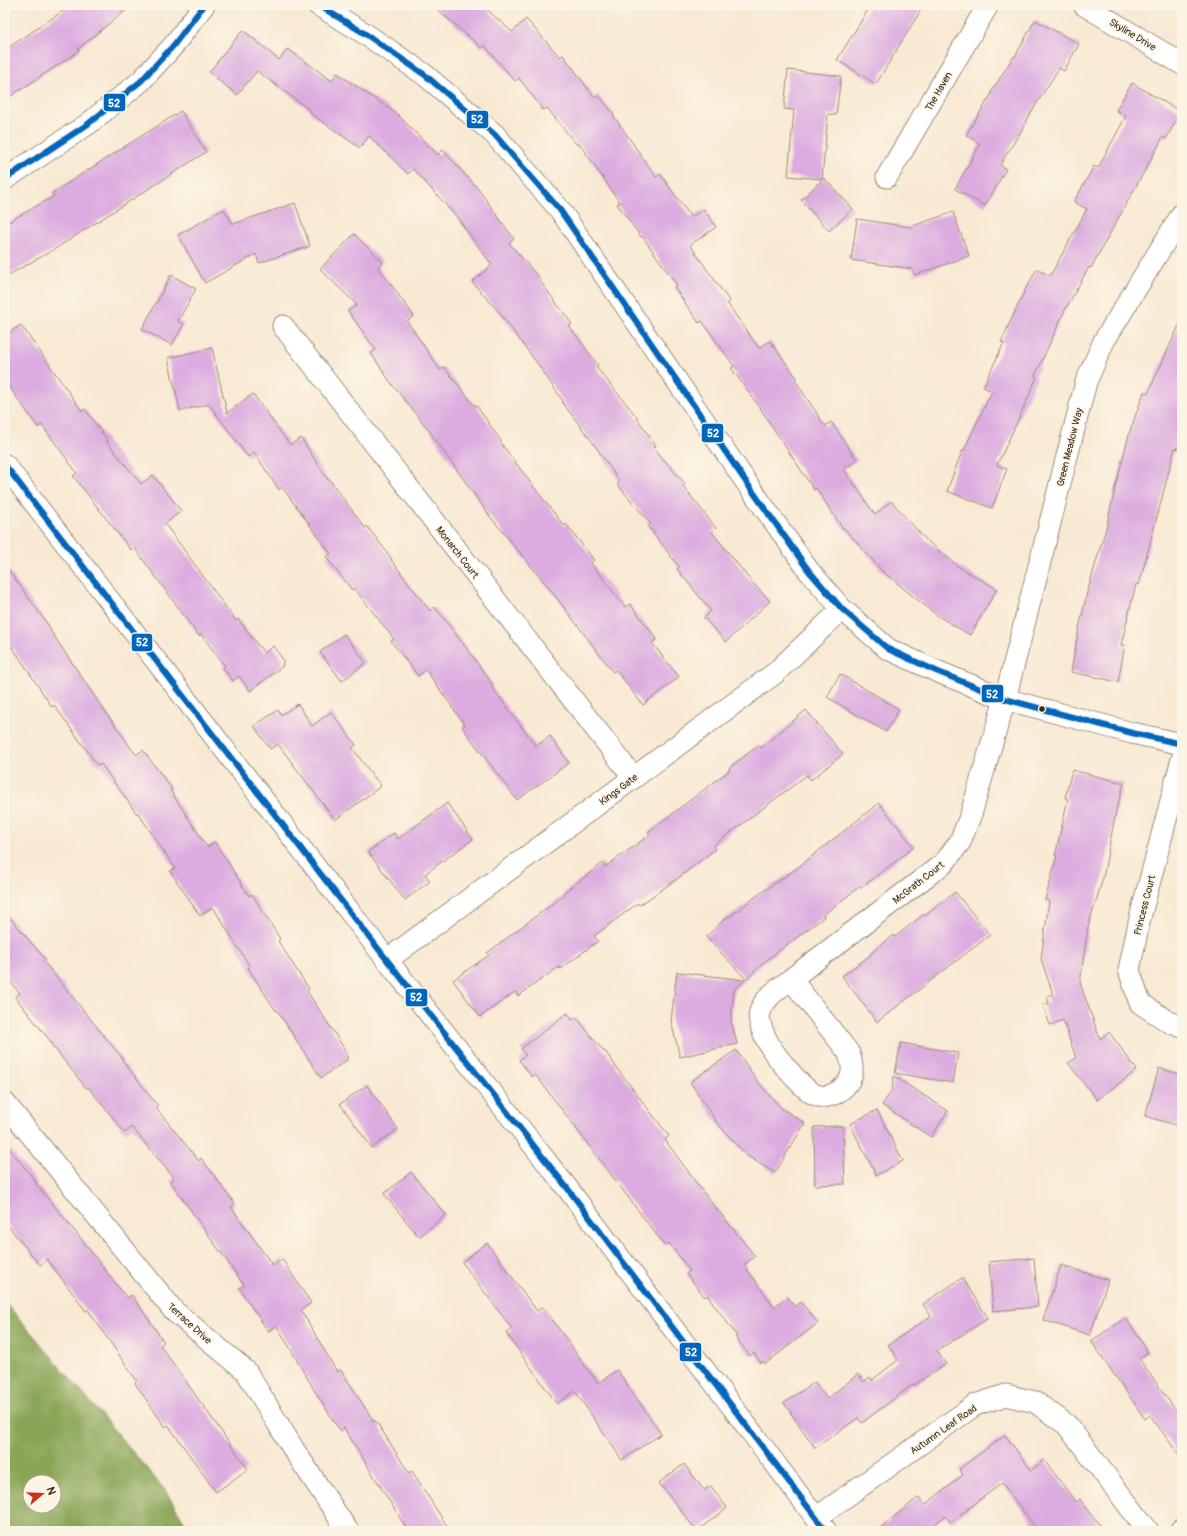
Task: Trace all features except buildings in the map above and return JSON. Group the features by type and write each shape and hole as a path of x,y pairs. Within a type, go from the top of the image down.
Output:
{"street":[{"path":"5,179 88,124 141,82 173,46 204,5"},
{"path":"318,5 364,33 425,75 494,134 560,210 744,479 809,570 842,609 888,649 936,671 1004,699 1132,733 1182,744"},
{"name":"The Haven","path":"887,177 988,5"},
{"name":"Skyline Drive","path":"1084,5 1182,64"},
{"name":"Green Meadow Way","path":"1004,699 1086,382 1104,341 1182,214"},
{"name":"Monarch Court","path":"283,326 633,777"},
{"path":"5,465 387,960 568,1189 821,1525"},
{"name":"Kings Gate","path":"387,960 774,674 842,609"},
{"name":"McGrath Court","path":"791,979 849,1053 852,1065 850,1080 841,1090 828,1097 816,1095 803,1086 770,1046 762,1029 759,1014 765,1000 791,979 944,864 960,842 971,814 1004,699"},
{"name":"Princess Court","path":"1182,759 1140,918 1129,970 1140,1003 1169,1022 1182,1027"},
{"name":"Terrace Drive","path":"5,1103 174,1311 246,1371 294,1450 348,1531"},
{"name":"Autumn Leaf Road","path":"821,1525 976,1405 1006,1395 1035,1402 1067,1425 1148,1531"}],"green space":[{"path":"5,1302 165,1490 190,1531 5,1531"}],"transit line":[{"name":"52","path":"5,179 88,124 141,81 173,46 204,5"},
{"name":"52","path":"318,5 364,33 425,75 494,134 560,210 744,479 809,571 842,609 888,649 936,671 1005,699 1132,733 1182,744"},
{"name":"52","path":"5,465 387,960 568,1189 826,1531"}]}
